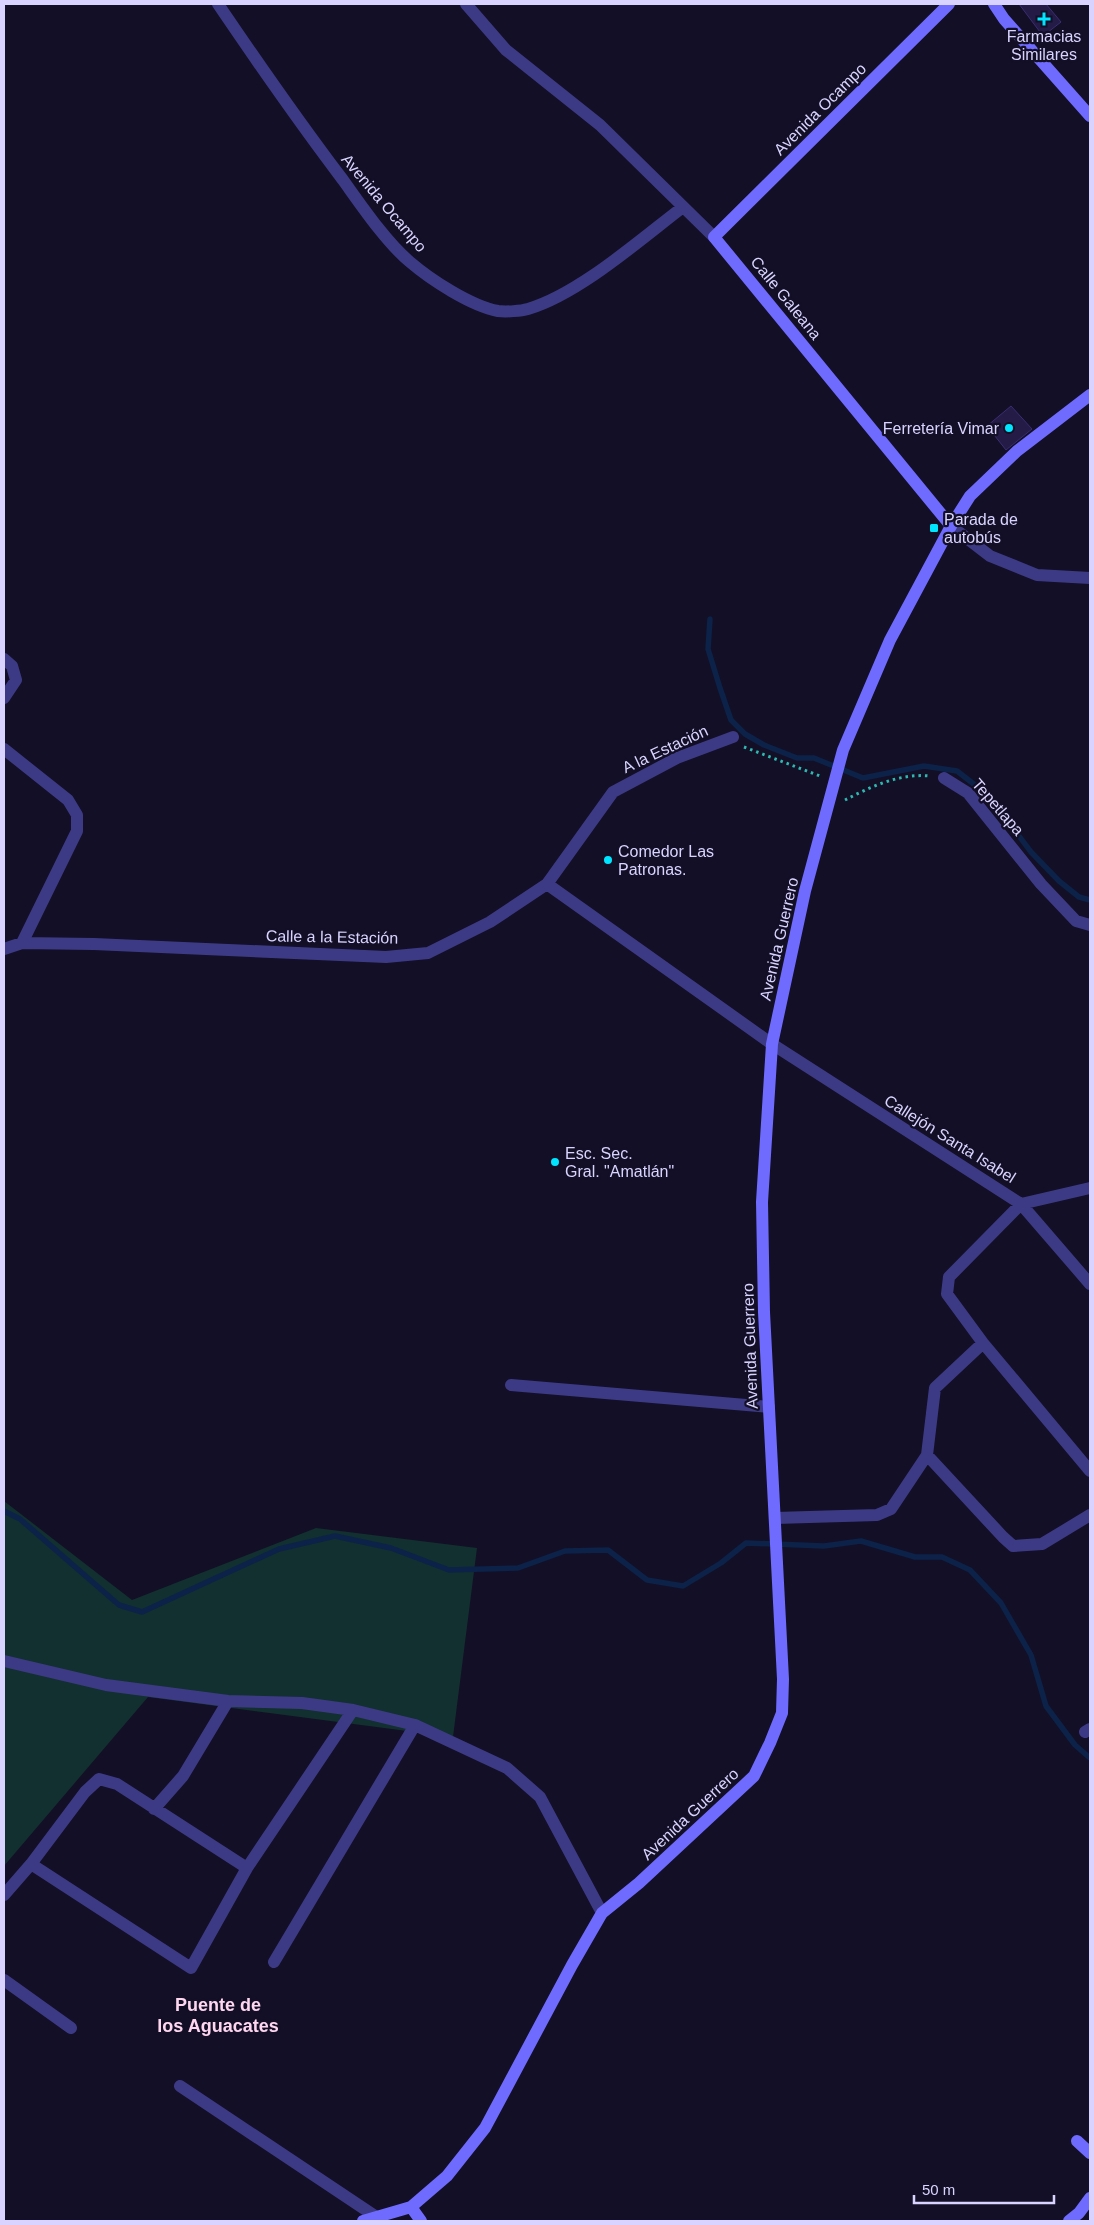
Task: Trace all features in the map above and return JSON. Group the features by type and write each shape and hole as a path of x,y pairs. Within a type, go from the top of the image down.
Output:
{"main road":[{"name":"Avenida Ocampo","path":"714,237 949,4"},
{"path":"994,4 1004,18 1090,116"},
{"name":"Calle Galeana","path":"714,237 951,526"},
{"name":"Avenida Guerrero","path":"363,2221 411,2207 447,2176 485,2128 572,1964 602,1913 639,1883 754,1776 770,1744 782,1712 783,1679 764,1312 762,1202 772,1044 805,891 843,750 890,640 951,526 970,496 977,489 1018,452 1090,395"},
{"path":"1077,2141 1090,2153"},
{"path":"1069,2221 1080,2213 1090,2198"},
{"path":"411,2207 421,2221"}],"street":[{"name":"Avenida Ocampo","path":"218,4 284,101 377,224 408,260 438,284 472,301 499,311 528,309 559,296 608,264 683,207"},
{"name":"Calle Galeana","path":"466,4 506,50 600,125 714,237"},
{"name":"Calle Galeana","path":"951,526 990,556 1037,575 1090,578"},
{"path":"4,659 12,666 16,680 4,698"},
{"name":"A la Estación","path":"547,884 612,792 676,758 733,737"},
{"path":"4,749 68,800 77,815 77,831 22,943"},
{"name":"Tepetlapa","path":"944,778 968,792 1041,884 1076,921 1090,926"},
{"path":"547,884 772,1044"},
{"name":"Calle a la Estación","path":"4,949 22,943 94,944 386,957 420,954 428,953 490,922 547,884"},
{"name":"Callejón Santa Isabel","path":"772,1044 1021,1204 1090,1284"},
{"path":"1090,1188 1021,1204 949,1277 946,1294 983,1343 1090,1471"},
{"path":"775,1518 877,1515 891,1509 927,1455 935,1388 983,1343"},
{"path":"511,1385 769,1407"},
{"path":"927,1455 1013,1546 1042,1544 1090,1515"},
{"path":"4,1661 106,1685 228,1701 302,1703 353,1710 415,1725 507,1768 540,1797 602,1913"},
{"path":"154,1809 183,1776 228,1701"},
{"path":"31,1864 192,1968 247,1868 353,1710"},
{"path":"274,1962 415,1725"},
{"path":"4,1895 31,1864 85,1792 100,1779 116,1784 247,1868"},
{"path":"4,1980 71,2028"},
{"path":"180,2086 378,2218"}],"path":[{"name":"A la Estación","path":"733,737 742,746 835,781"},
{"path":"828,809 876,785 914,775 944,778"}],"green space":[{"path":"4,1501 132,1600 316,1528 477,1548 453,1737 148,1697 4,1866"}],"building":[{"name":"Farmacias Similares","path":"1019,4 1046,4 1061,22 1043,36"},
{"name":"Ferretería Vimar","path":"1011,406 1032,429 1006,450 987,426"}],"waterway":[{"path":"710,619 708,649 731,720 745,734 764,745 797,758 814,758 863,778 924,766 957,771 975,785 1004,816 1031,852 1059,881 1079,897 1090,900"},
{"path":"4,1511 20,1519 119,1605 142,1612 279,1549 335,1536 391,1548 449,1570 518,1568 565,1551 608,1550 647,1580 683,1586 721,1563 746,1543 824,1546 861,1541 915,1557 942,1557 970,1570 1001,1603 1031,1655 1046,1706 1075,1745 1090,1758"}],"place":[{"name":"Farmacias Similares","path":"1044,19"},
{"name":"Ferretería Vimar","path":"1009,428"},
{"name":"Parada de autobús","path":"934,528"},
{"name":"Comedor Las Patronas.","path":"608,860"},
{"name":"Esc. Sec. Gral. \"Amatlán\"","path":"555,1162"}],"district":[{"name":"Puente de los Aguacates","path":"218,2015"}]}
